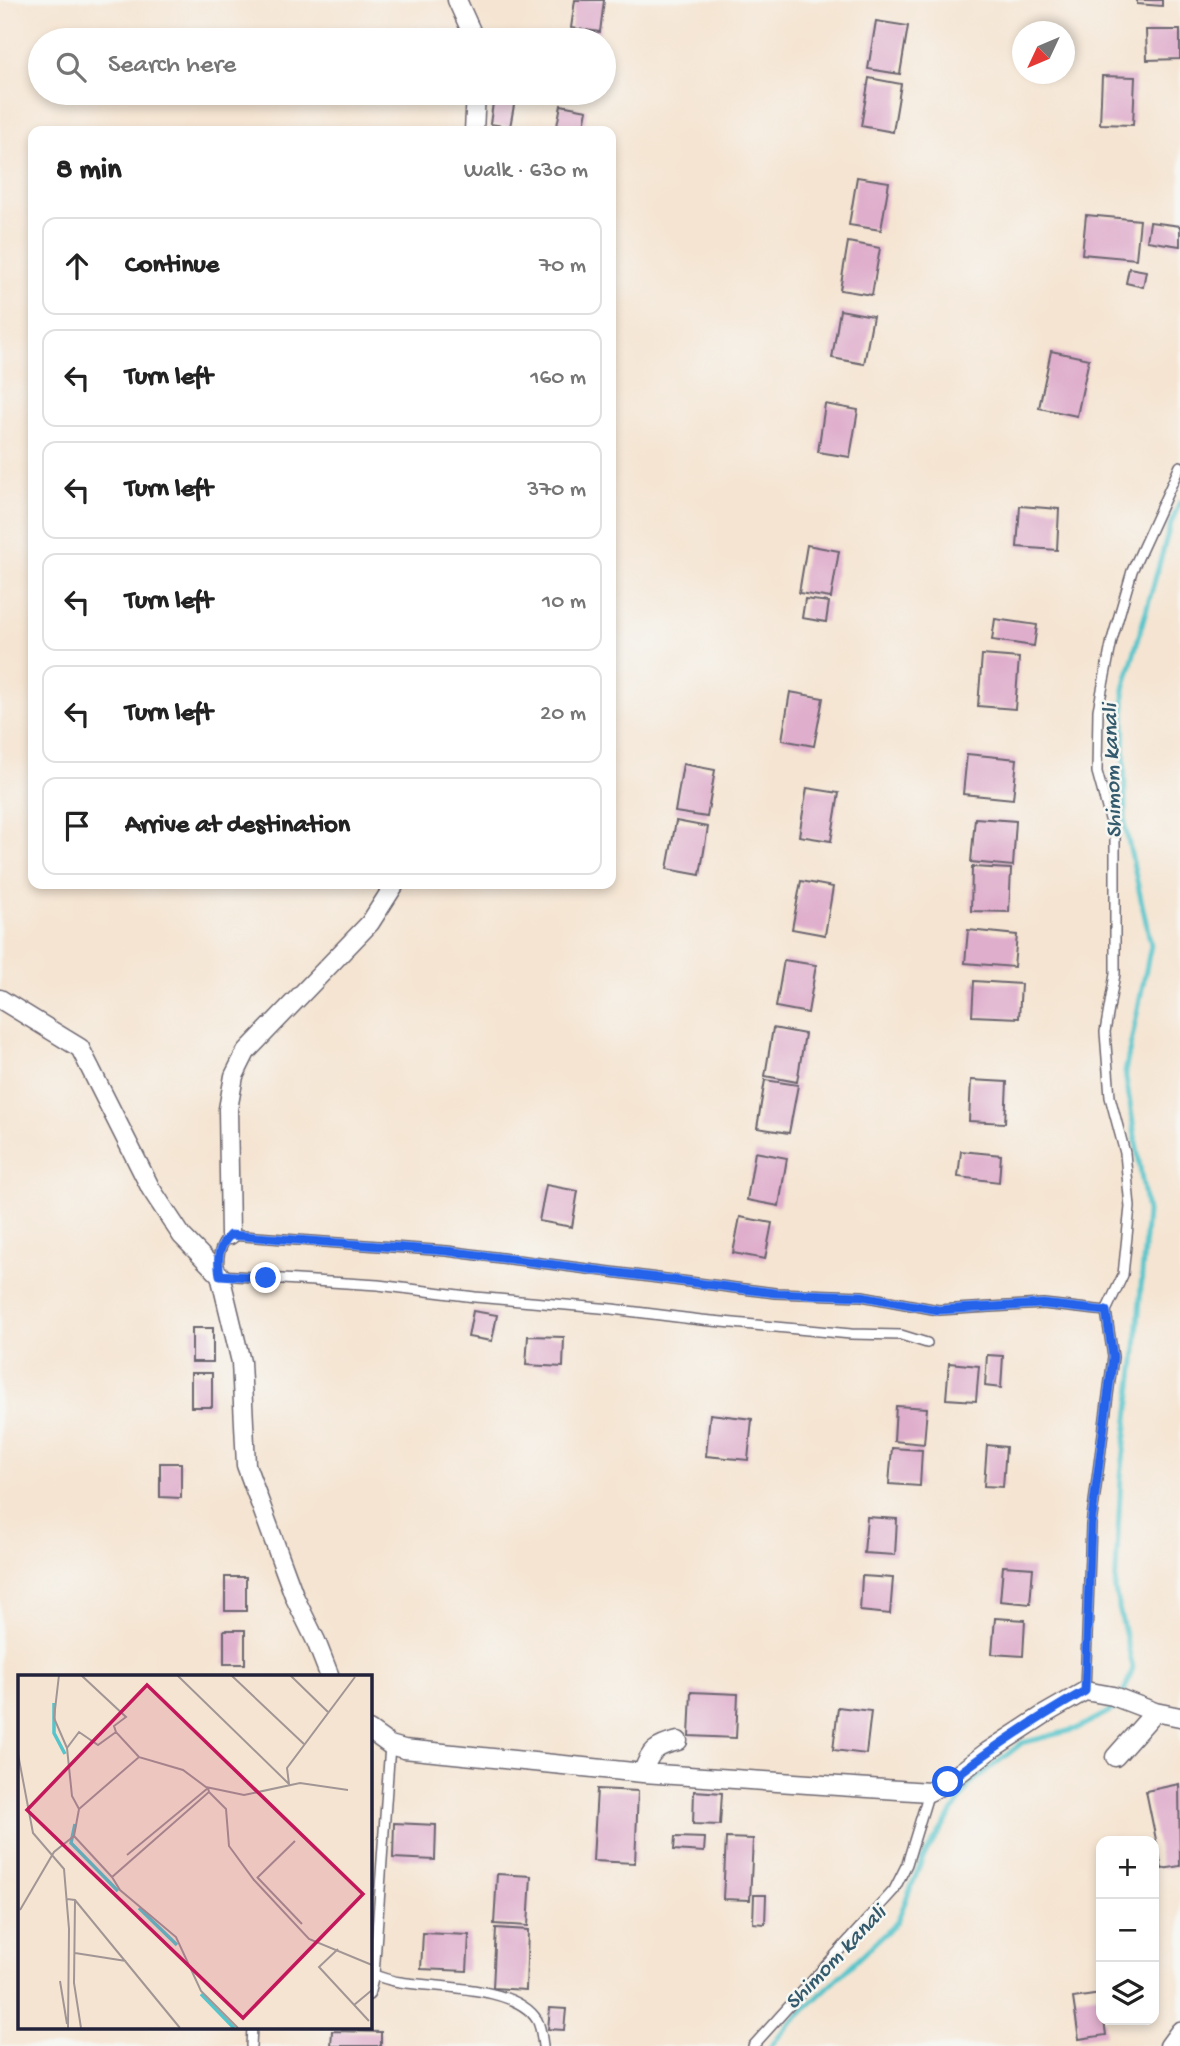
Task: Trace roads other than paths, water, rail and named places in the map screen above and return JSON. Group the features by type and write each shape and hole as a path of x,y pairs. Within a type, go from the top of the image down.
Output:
{"street":[{"path":"457,0 470,28"},
{"path":"474,126 475,105"},
{"path":"230,1235 228,1109 233,1076 246,1052 370,923 392,889"},
{"path":"0,999 80,1048 151,1189 182,1237 220,1275 242,1362 246,1465 295,1598 329,1675"},
{"path":"371,1731 390,1745 404,1749 643,1773 929,1792 948,1782 987,1752 1045,1714 1085,1691 1113,1696 1180,1717"},
{"path":"1115,1757 1150,1709"},
{"path":"643,1773 651,1753 661,1745 678,1741"},
{"path":"1169,2046 1180,2031"}],"lane":[{"path":"1085,1691 1091,1525 1113,1357 1106,1311 1123,1275 1130,1207 1125,1153 1110,1097 1105,1032 1115,974 1115,837 1097,772 1098,710 1112,640 1132,571 1180,466"},
{"path":"927,1343 901,1335 851,1334 701,1320 612,1308 475,1297 378,1284 220,1275 217,1259 224,1241 230,1235 447,1251 775,1293 862,1296 938,1310 1043,1304 1106,1311"},
{"path":"371,1987 390,1745"},
{"path":"753,2046 894,1890 907,1864 929,1792"},
{"path":"374,1975 398,1982 503,1997 524,2006 538,2021 544,2046"},
{"path":"251,2046 252,2028"}],"waterway":[{"name":"Shimom kanali","path":"771,2046 790,2023 897,1922 923,1858 971,1783 1022,1743 1076,1729 1118,1707 1133,1668 1115,1591 1121,1476 1135,1361 1147,1212 1125,1072 1151,945 1125,826 1124,689 1170,526 1180,502"}]}
